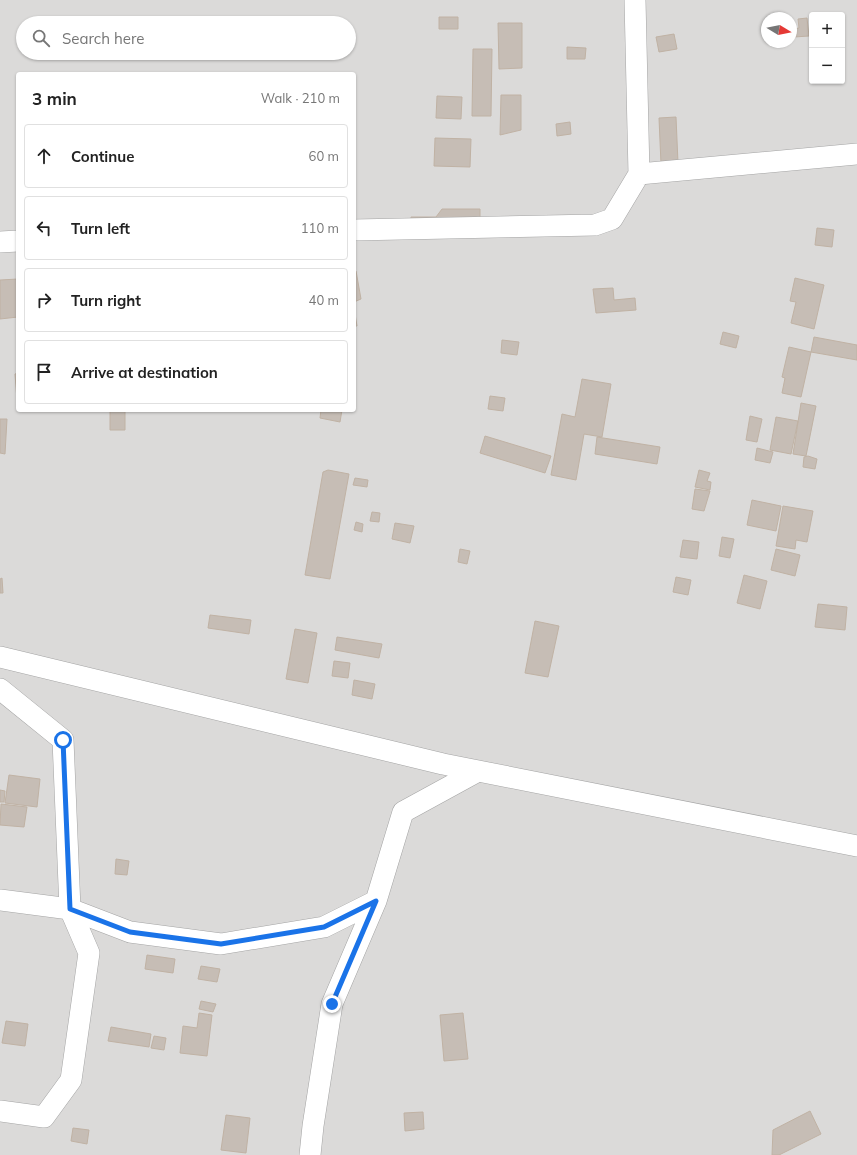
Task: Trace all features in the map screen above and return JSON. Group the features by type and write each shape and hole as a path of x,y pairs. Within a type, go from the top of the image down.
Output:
{"street":[{"path":"356,230 595,225 612,218 639,174 635,0"},
{"path":"639,174 857,154"},
{"path":"0,242 16,241"},
{"path":"0,657 435,762 857,846"},
{"path":"0,689 63,740 70,909 89,953 71,1080 44,1117 0,1111"},
{"path":"310,1155 313,1126 332,1004 376,901 403,812 478,771"},
{"path":"0,900 70,909 130,932 221,944 324,927 376,901"}],"shaded area":[{"path":"0,0 857,0 857,1155 0,1155"}],"building":[{"path":"439,17 458,17 458,29 439,29"},
{"path":"807,18 809,36 797,37 797,28 799,28 798,19"},
{"path":"498,23 522,23 522,68 499,69"},
{"path":"674,34 677,49 659,52 656,37"},
{"path":"567,47 586,48 585,59 567,59"},
{"path":"473,49 492,49 491,116 472,116"},
{"path":"501,95 521,95 521,130 500,135"},
{"path":"437,96 462,97 461,119 436,118"},
{"path":"676,117 678,163 661,164 659,118"},
{"path":"570,122 571,134 557,136 556,124"},
{"path":"435,138 471,139 470,167 434,166"},
{"path":"442,209 480,209 480,225 411,226 411,217 436,217"},
{"path":"817,228 834,230 832,247 815,245"},
{"path":"356,271 361,299 356,301"},
{"path":"795,278 824,285 814,329 791,323 796,302 790,301"},
{"path":"16,279 16,317 0,319 0,280"},
{"path":"613,288 614,300 635,298 636,310 596,313 593,289"},
{"path":"723,332 739,336 736,348 720,344"},
{"path":"814,337 857,345 857,360 811,352"},
{"path":"502,340 519,342 517,355 501,353"},
{"path":"789,347 811,352 801,397 782,393 785,378 782,377"},
{"path":"582,379 611,384 602,437 584,434 576,480 551,475 562,414 575,417"},
{"path":"490,396 505,398 503,411 488,409"},
{"path":"801,403 816,406 806,456 793,454"},
{"path":"110,412 125,412 125,430 110,430"},
{"path":"321,412 342,412 340,422 320,418"},
{"path":"750,416 762,419 757,442 746,440"},
{"path":"776,417 798,421 791,454 770,450"},
{"path":"0,419 7,419 5,454 0,453"},
{"path":"485,436 551,456 545,473 480,453"},
{"path":"597,437 660,447 657,464 595,454"},
{"path":"757,448 773,452 770,463 755,460"},
{"path":"808,456 817,459 815,469 803,467 804,457"},
{"path":"328,470 349,474 330,579 305,575 323,472"},
{"path":"699,470 710,473 707,481 711,482 710,490 695,487"},
{"path":"355,478 368,480 367,487 353,485"},
{"path":"695,489 710,491 704,511 692,509"},
{"path":"752,500 781,506 776,531 747,525"},
{"path":"783,506 813,511 807,542 796,540 795,549 776,546"},
{"path":"372,512 380,513 379,522 370,521"},
{"path":"356,522 363,524 362,532 354,530"},
{"path":"395,523 414,526 410,543 392,539"},
{"path":"722,537 734,539 730,558 719,556"},
{"path":"683,540 699,542 697,559 680,557"},
{"path":"460,549 470,551 467,564 458,562"},
{"path":"776,549 800,555 795,576 771,570"},
{"path":"744,575 767,581 760,609 737,603"},
{"path":"676,577 691,580 688,595 673,592"},
{"path":"2,578 3,593 0,593 0,579"},
{"path":"818,604 847,607 845,630 815,627"},
{"path":"210,615 251,620 249,634 208,628"},
{"path":"535,621 559,626 548,677 525,673"},
{"path":"295,629 317,633 308,683 286,679"},
{"path":"337,637 382,644 379,658 335,650"},
{"path":"334,661 350,663 348,678 332,676"},
{"path":"354,680 375,684 372,699 352,695"},
{"path":"9,775 40,779 37,807 5,803"},
{"path":"0,790 5,791 4,802 0,802"},
{"path":"1,804 27,807 24,827 0,825"},
{"path":"116,859 129,861 127,875 115,874"},
{"path":"147,955 175,959 173,973 145,969"},
{"path":"201,966 220,969 217,982 198,979"},
{"path":"201,1001 216,1004 213,1012 199,1009"},
{"path":"199,1013 212,1015 207,1056 180,1053 183,1026 197,1028"},
{"path":"463,1013 468,1059 444,1061 440,1015"},
{"path":"6,1021 28,1024 25,1046 2,1043"},
{"path":"111,1027 151,1034 149,1047 108,1041"},
{"path":"154,1036 166,1038 164,1050 151,1048"},
{"path":"810,1111 821,1134 779,1155 772,1155 773,1130"},
{"path":"423,1112 424,1129 405,1131 404,1113"},
{"path":"226,1115 250,1118 246,1153 221,1150"},
{"path":"73,1128 89,1130 87,1144 71,1141"}],"route":[{"path":"63,740 70,909 130,932 221,944 324,927 376,901 332,1004"}]}
